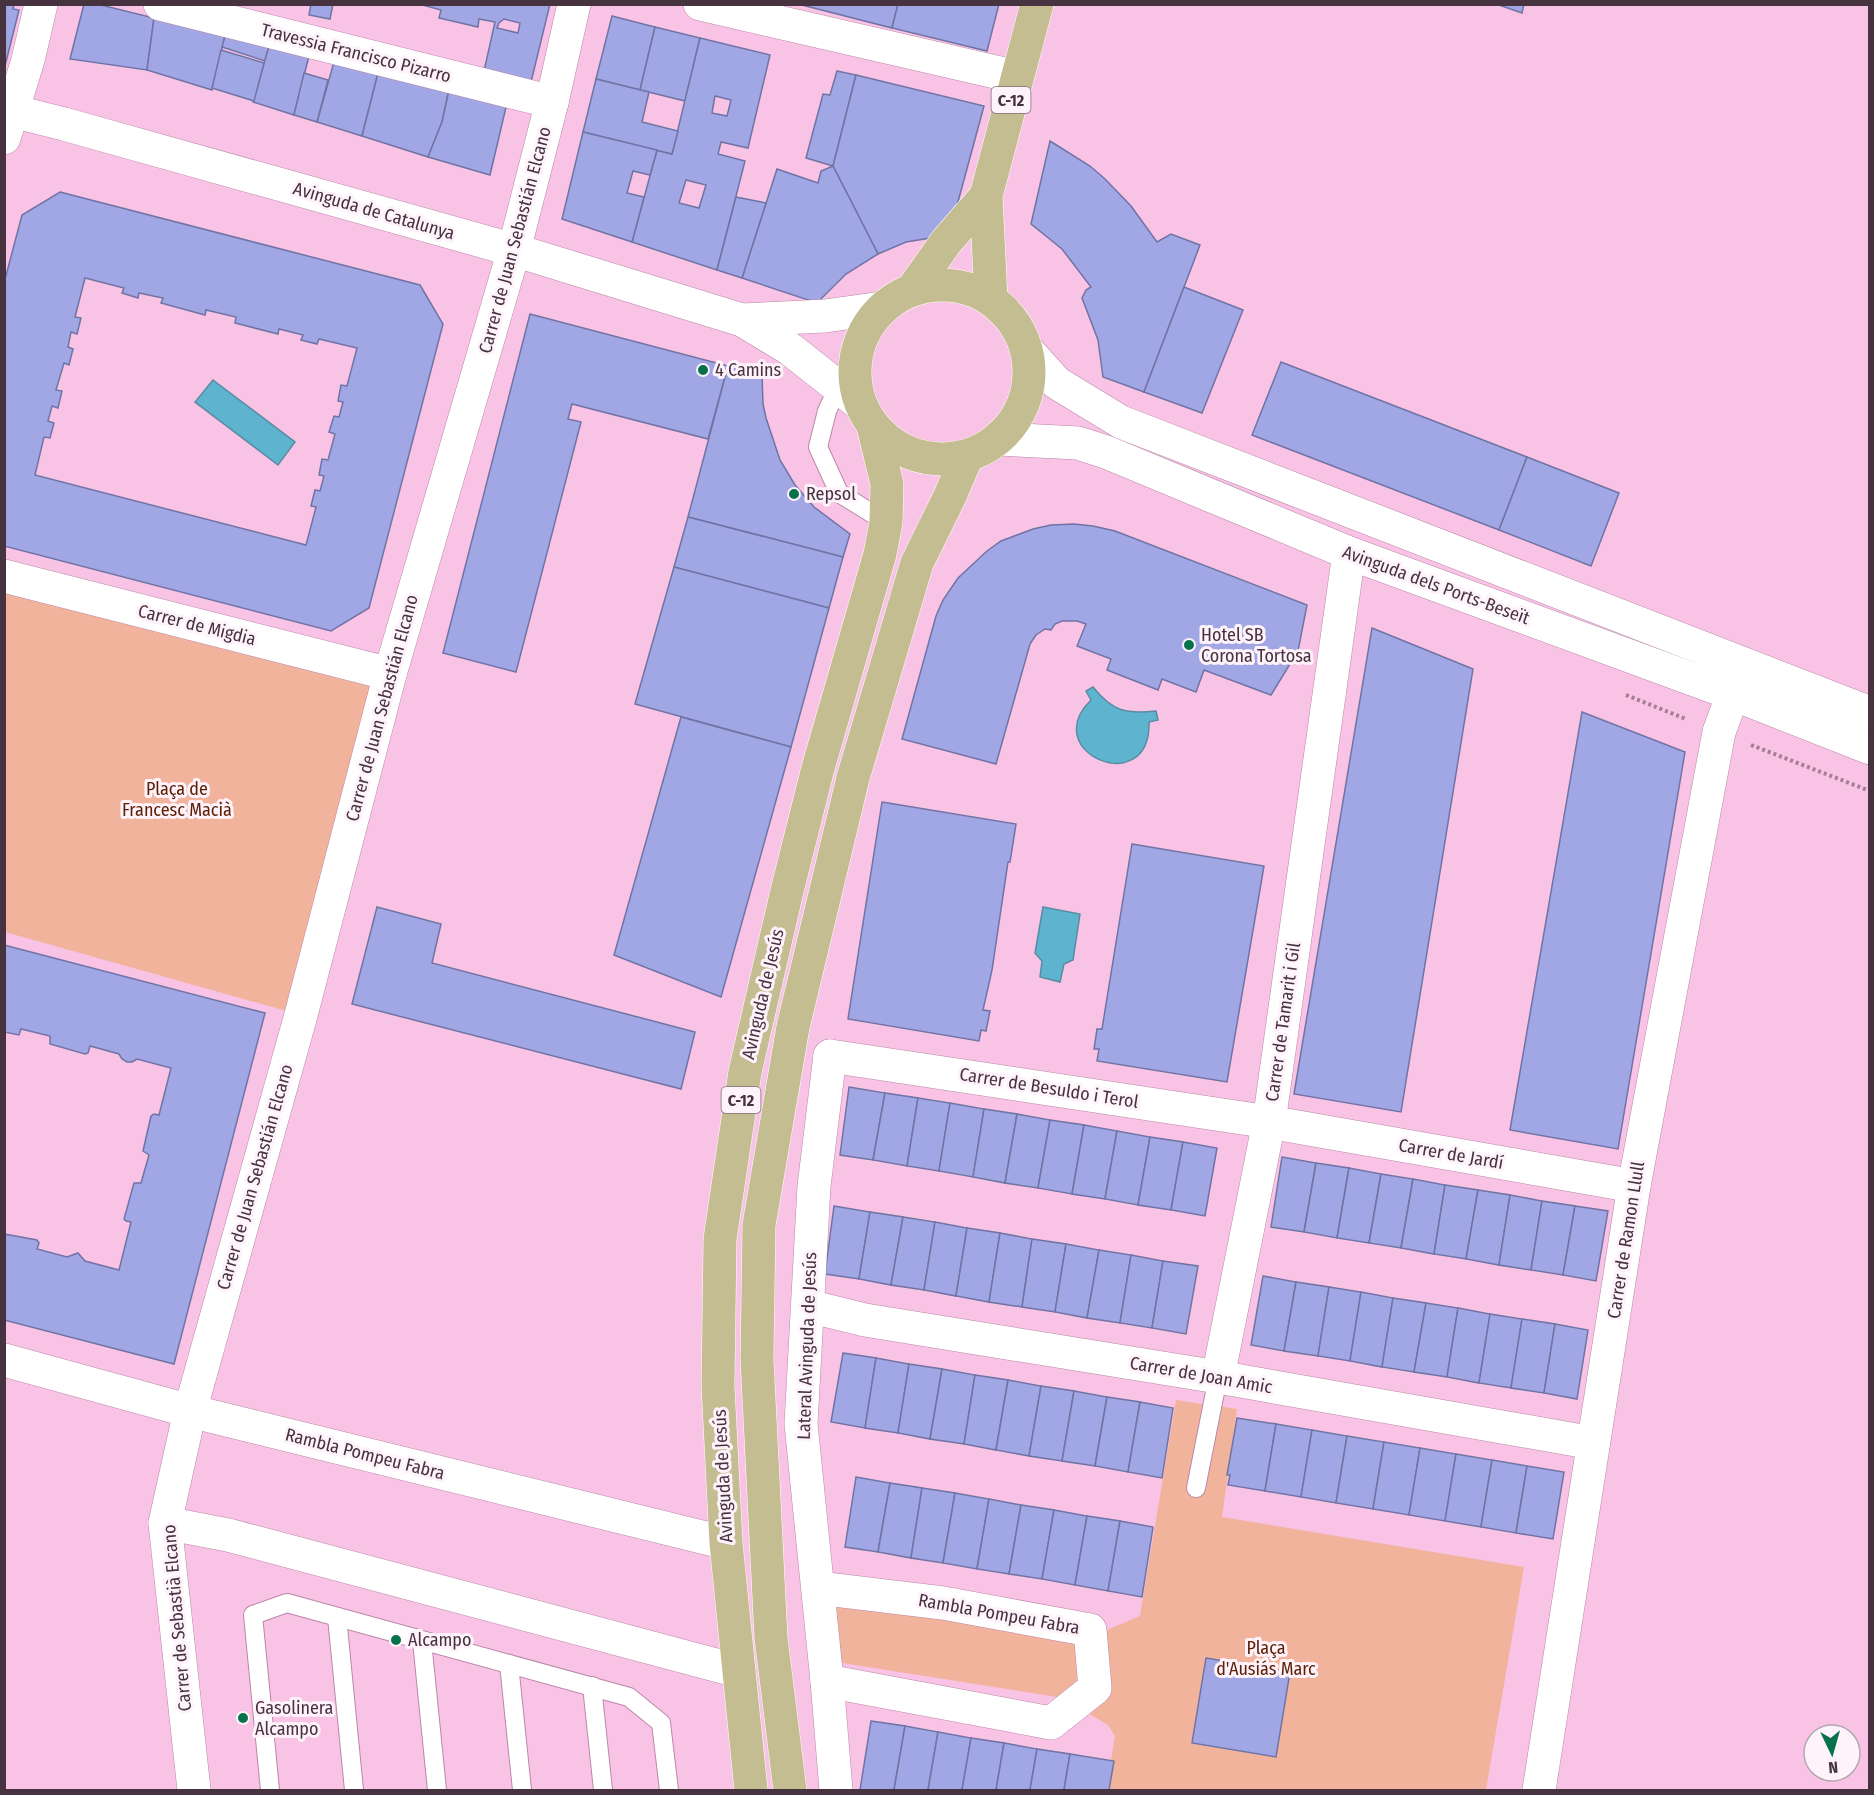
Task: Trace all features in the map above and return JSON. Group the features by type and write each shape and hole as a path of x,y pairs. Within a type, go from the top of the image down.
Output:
{"main road":[{"name":"C-12","path":"991,300 987,196 1037,4"},
{"name":"C-12","path":"912,290 946,242 987,196"},
{"name":"C-12","path":"939,284 953,285 979,293 991,300 1014,321 1028,350 1030,378 1026,399 1017,417 999,438 984,449 967,456 950,459 916,456 885,439 858,406 855,383 855,360 861,338 870,322 882,308 901,294 939,284"},
{"name":"Avinguda de Jesús","path":"751,1791 726,1543 718,1386 720,1239 745,1072 792,869 818,768 880,554 886,522 887,484 858,406"},
{"name":"Avinguda de Jesús","path":"790,1791 771,1638 757,1359 759,1225 793,1027 853,778 917,563 967,456"}],"street":[{"path":"8,119 41,4"},
{"name":"Travessia Francisco Pizarro","path":"159,4 552,102"},
{"name":"Carrer de Juan Sebastián Elcano","path":"190,1411 301,1015 390,674 514,250 552,102 574,4"},
{"path":"700,4 1017,77"},
{"name":"Avinguda de Catalunya","path":"8,119 514,250 742,320"},
{"path":"742,320 825,316 882,308"},
{"path":"742,320 790,349 858,406"},
{"name":"Avinguda dels Ports-Beseït","path":"1028,350 1057,383 1121,422 1869,713"},
{"name":"Avinguda dels Ports-Beseït","path":"999,438 1078,443 1088,446 1349,553 1733,694 1869,748"},
{"name":"Carrer de Tamarit i Gil","path":"1218,1377 1269,1122 1349,553"},
{"name":"Carrer de Migdia","path":"4,576 390,674"},
{"name":"Carrer de Ramon Llull","path":"1539,1791 1634,1186 1719,732 1733,694"},
{"path":"793,1027 830,1056"},
{"name":"Carrer de Besuldo i Terol","path":"830,1056 1269,1122"},
{"name":"Lateral Avinguda de Jesús","path":"830,1056 814,1186 801,1424 836,1791"},
{"name":"Carrer de Jardí","path":"1269,1122 1634,1186"},
{"name":"Carrer de Joan Amic","path":"808,1306 865,1320 1218,1377 1593,1443"},
{"name":"Rambla Pompeu Fabra","path":"4,1360 190,1411 726,1543"},
{"name":"Carrer de Sebastià Elcano","path":"190,1411 165,1523 194,1791"},
{"path":"165,1523 240,1538 738,1671"},
{"name":"Rambla Pompeu Fabra","path":"818,1588 943,1603 1090,1630 1095,1688 1051,1723 827,1681"}],"lane":[{"path":"858,406 827,411 818,447 839,493 886,522"},
{"name":"Carrer de Tamarit i Gil","path":"1196,1488 1218,1377"},
{"path":"270,1791 253,1616 286,1603 629,1696 661,1723 669,1791"},
{"path":"337,1617 354,1791"},
{"path":"422,1641 437,1791"},
{"path":"509,1664 522,1791"},
{"path":"592,1686 603,1791"}],"green space":[{"name":"Plaça de Francesc Macià","path":"4,576 390,674 301,1015 5,932"},
{"name":"Plaça d'Ausiás Marc","path":"1176,1400 1237,1409 1222,1517 1524,1567 1486,1790 1106,1790 1115,1736 1108,1725 1063,1698 836,1662 831,1602 1083,1640 1140,1616"}],"water":[{"path":"213,380 295,442 278,465 195,402"},
{"path":"1093,687 1107,702 1121,710 1156,711 1158,720 1149,722 1145,746 1133,759 1117,763 1100,760 1086,751 1078,737 1078,719 1091,700 1086,691"},
{"path":"1043,907 1080,914 1073,960 1064,964 1060,982 1040,977 1042,961 1035,953"}],"building":[{"path":"4,4 14,4 13,9 19,10 5,66"},
{"path":"84,4 97,4 154,18 147,70 70,59"},
{"path":"311,4 333,4 330,19 309,15"},
{"path":"419,4 550,4 531,82 484,71 495,22 479,19 478,27 439,18 441,10","holes":["504,19 520,23 518,33 497,28"]},
{"path":"798,4 898,4 892,28"},
{"path":"898,4 999,4 987,51 892,28"},
{"path":"1496,4 1524,4 1522,13"},
{"path":"612,16 655,27 640,90 596,79"},
{"path":"154,18 225,36 212,90 147,70"},
{"path":"655,27 700,38 685,101 640,90"},
{"path":"225,36 269,46 265,61 222,47"},
{"path":"700,38 770,55 748,148 721,142 718,154 745,161 717,270 632,242 657,150 672,154","holes":["715,96 731,100 727,116 712,113","686,180 706,185 699,208 679,203"]},
{"path":"269,46 309,56 294,115 253,102"},
{"path":"221,50 264,63 254,101 212,88"},
{"path":"334,62 378,73 362,136 317,122"},
{"path":"837,71 856,75 833,166 806,158 823,94 830,95"},
{"path":"304,73 328,80 317,122 294,115"},
{"path":"378,73 449,90 442,122 428,157 362,136"},
{"path":"856,75 984,106 949,235 906,242 878,254 833,166"},
{"path":"596,79 649,92 642,122 678,131 672,154 583,132"},
{"path":"449,90 507,103 490,175 428,157 442,122"},
{"path":"583,132 657,150 650,175 633,171 627,193 644,197 632,242 562,219"},
{"path":"1050,141 1090,166 1105,179 1131,206 1157,242 1171,234 1200,245 1144,392 1103,377 1098,340 1082,298 1086,290 1091,287 1062,249 1031,224"},
{"path":"833,166 878,254 846,274 817,303 742,278 777,169 818,183 821,171"},
{"path":"60,192 420,285 443,324 369,608 331,631 4,546 4,283 22,215","holes":["85,278 124,288 122,293 138,298 139,293 163,298 161,303 205,315 206,310 236,317 235,323 278,334 279,329 303,335 301,340 317,344 319,339 357,348 347,386 341,385 338,401 343,402 339,417 334,416 329,432 335,434 328,460 322,459 319,475 324,476 320,491 315,490 311,506 316,507 306,545 35,475 44,437 50,438 54,423 48,421 52,406 58,408 62,391 56,390 64,363 69,365 73,349 68,347 71,332 77,334 81,318 75,317"]},
{"path":"736,197 766,203 742,278 717,270"},
{"path":"1184,287 1243,310 1202,413 1144,392"},
{"path":"530,314 728,366 708,439 572,404 568,419 581,422 516,672 443,653"},
{"path":"1281,362 1527,457 1499,530 1252,435"},
{"path":"728,366 762,375 763,404 780,460 795,485 814,507 850,534 843,557 688,517"},
{"path":"1527,457 1619,493 1591,566 1499,530"},
{"path":"688,517 843,557 829,608 674,567"},
{"name":"Hotel SB Corona Tortosa","path":"1074,524 1115,531 1307,605 1298,651 1271,695 1204,670 1196,692 1162,679 1158,690 1107,670 1111,659 1077,646 1086,624 1077,621 1062,621 1055,624 1051,630 1045,629 1036,635 1030,644 996,764 902,739 936,616 943,600 958,578 1001,541 1033,529"},
{"path":"674,567 829,608 791,747 635,704"},
{"path":"1372,628 1473,669 1401,1112 1294,1094"},
{"path":"1582,712 1685,752 1618,1149 1510,1130"},
{"path":"681,717 791,747 721,997 614,955"},
{"path":"882,802 1016,824 992,970 983,1010 990,1011 986,1031 981,1030 979,1041 848,1019"},
{"path":"1132,844 1264,866 1227,1082 1097,1061 1099,1049 1094,1049 1097,1029 1102,1029"},
{"path":"377,907 441,924 432,963 695,1032 681,1089 352,1004"},
{"path":"4,945 265,1013 174,1364 4,1320 4,1234 37,1240 39,1243 37,1249 67,1257 78,1253 85,1261 119,1270 131,1222 124,1219 134,1183 141,1183 149,1155 143,1151 151,1116 159,1115 171,1068 137,1059 127,1062 119,1054 90,1046 88,1053 85,1054 50,1044 50,1036 21,1029 19,1035 4,1032"},
{"path":"849,1087 885,1093 873,1160 840,1155"},
{"path":"885,1093 918,1098 907,1166 873,1160"},
{"path":"918,1098 950,1103 939,1171 907,1166"},
{"path":"950,1103 984,1109 973,1177 939,1171"},
{"path":"984,1109 1017,1114 1005,1183 973,1177"},
{"path":"1017,1114 1050,1120 1038,1188 1005,1183"},
{"path":"1050,1120 1084,1125 1072,1194 1038,1188"},
{"path":"1084,1125 1117,1131 1105,1199 1072,1194"},
{"path":"1117,1131 1150,1137 1138,1205 1105,1199"},
{"path":"1150,1137 1183,1142 1171,1210 1138,1205"},
{"path":"1183,1142 1217,1148 1205,1216 1171,1210"},
{"path":"1282,1157 1316,1163 1304,1232 1271,1227"},
{"path":"1316,1163 1349,1168 1337,1238 1304,1232"},
{"path":"1349,1168 1381,1174 1369,1243 1337,1238"},
{"path":"1381,1174 1413,1179 1401,1248 1369,1243"},
{"path":"1413,1179 1445,1185 1434,1254 1401,1248"},
{"path":"1445,1185 1478,1190 1466,1259 1434,1254"},
{"path":"1478,1190 1510,1195 1499,1265 1466,1259"},
{"path":"1510,1195 1542,1201 1531,1270 1499,1265"},
{"path":"1542,1201 1575,1206 1563,1275 1531,1270"},
{"path":"834,1206 870,1212 859,1279 825,1274"},
{"path":"1575,1206 1608,1211 1596,1281 1563,1275"},
{"path":"870,1212 903,1217 891,1285 859,1279"},
{"path":"903,1217 935,1222 924,1290 891,1285"},
{"path":"935,1222 967,1228 956,1296 924,1290"},
{"path":"967,1228 1000,1233 989,1302 956,1296"},
{"path":"1000,1233 1032,1239 1022,1307 989,1302"},
{"path":"1032,1239 1066,1244 1055,1312 1022,1307"},
{"path":"1066,1244 1099,1250 1087,1318 1055,1312"},
{"path":"1099,1250 1131,1255 1120,1323 1087,1318"},
{"path":"1131,1255 1163,1261 1152,1328 1120,1323"},
{"path":"1163,1261 1198,1266 1186,1334 1152,1328"},
{"path":"1263,1276 1296,1282 1284,1351 1251,1345"},
{"path":"1296,1282 1329,1287 1318,1356 1284,1351"},
{"path":"1329,1287 1361,1292 1350,1361 1318,1356"},
{"path":"1361,1292 1393,1298 1382,1367 1350,1361"},
{"path":"1393,1298 1426,1303 1414,1372 1382,1367"},
{"path":"1426,1303 1458,1308 1447,1377 1414,1372"},
{"path":"1458,1308 1490,1314 1479,1383 1447,1377"},
{"path":"1490,1314 1522,1319 1511,1388 1479,1383"},
{"path":"1522,1319 1555,1324 1544,1393 1511,1388"},
{"path":"1555,1324 1588,1330 1577,1399 1544,1393"},
{"path":"843,1353 876,1358 865,1428 831,1422"},
{"path":"876,1358 909,1364 898,1433 865,1428"},
{"path":"909,1364 942,1369 930,1439 898,1433"},
{"path":"942,1369 975,1375 964,1444 930,1439"},
{"path":"975,1375 1008,1380 996,1450 964,1444"},
{"path":"1008,1380 1041,1386 1029,1456 996,1450"},
{"path":"1041,1386 1074,1391 1062,1461 1029,1456"},
{"path":"1074,1391 1107,1397 1095,1466 1062,1461"},
{"path":"1107,1397 1140,1402 1128,1472 1095,1466"},
{"path":"1140,1402 1173,1408 1162,1478 1128,1472"},
{"path":"1237,1418 1276,1424 1265,1491 1228,1485 1230,1475 1227,1475"},
{"path":"1276,1424 1312,1430 1301,1497 1265,1491"},
{"path":"1312,1430 1347,1436 1336,1503 1301,1497"},
{"path":"1347,1436 1384,1442 1373,1509 1336,1503"},
{"path":"1384,1442 1420,1448 1409,1515 1373,1509"},
{"path":"1420,1448 1456,1454 1445,1521 1409,1515"},
{"path":"1456,1454 1492,1460 1481,1527 1445,1521"},
{"path":"1492,1460 1527,1466 1516,1533 1481,1527"},
{"path":"1527,1466 1564,1472 1553,1539 1516,1533"},
{"path":"856,1477 890,1483 878,1552 845,1547"},
{"path":"890,1483 922,1488 911,1558 878,1552"},
{"path":"922,1488 955,1493 943,1563 911,1558"},
{"path":"955,1493 989,1499 977,1569 943,1563"},
{"path":"989,1499 1021,1505 1009,1574 977,1569"},
{"path":"1021,1505 1054,1510 1042,1579 1009,1574"},
{"path":"1054,1510 1087,1516 1075,1585 1042,1579"},
{"path":"1087,1516 1120,1521 1108,1591 1075,1585"},
{"path":"1120,1521 1153,1527 1142,1597 1108,1591"},
{"path":"1206,1658 1290,1672 1276,1757 1192,1743"},
{"path":"871,1721 905,1726 894,1790 860,1790"},
{"path":"905,1726 938,1732 928,1790 894,1790"},
{"path":"938,1732 971,1738 962,1790 928,1790"},
{"path":"971,1738 1004,1743 996,1790 962,1790"},
{"path":"1004,1743 1037,1749 1030,1790 996,1790"},
{"path":"1037,1749 1070,1754 1064,1790 1030,1790"},
{"path":"1070,1754 1114,1761 1109,1790 1064,1790"}],"place":[{"name":"4 Camins","path":"703,370"},
{"name":"Repsol","path":"794,494"},
{"name":"Hotel SB Corona Tortosa","path":"1189,645"},
{"name":"Alcampo","path":"396,1640"},
{"name":"Gasolinera Alcampo","path":"243,1718"}]}
